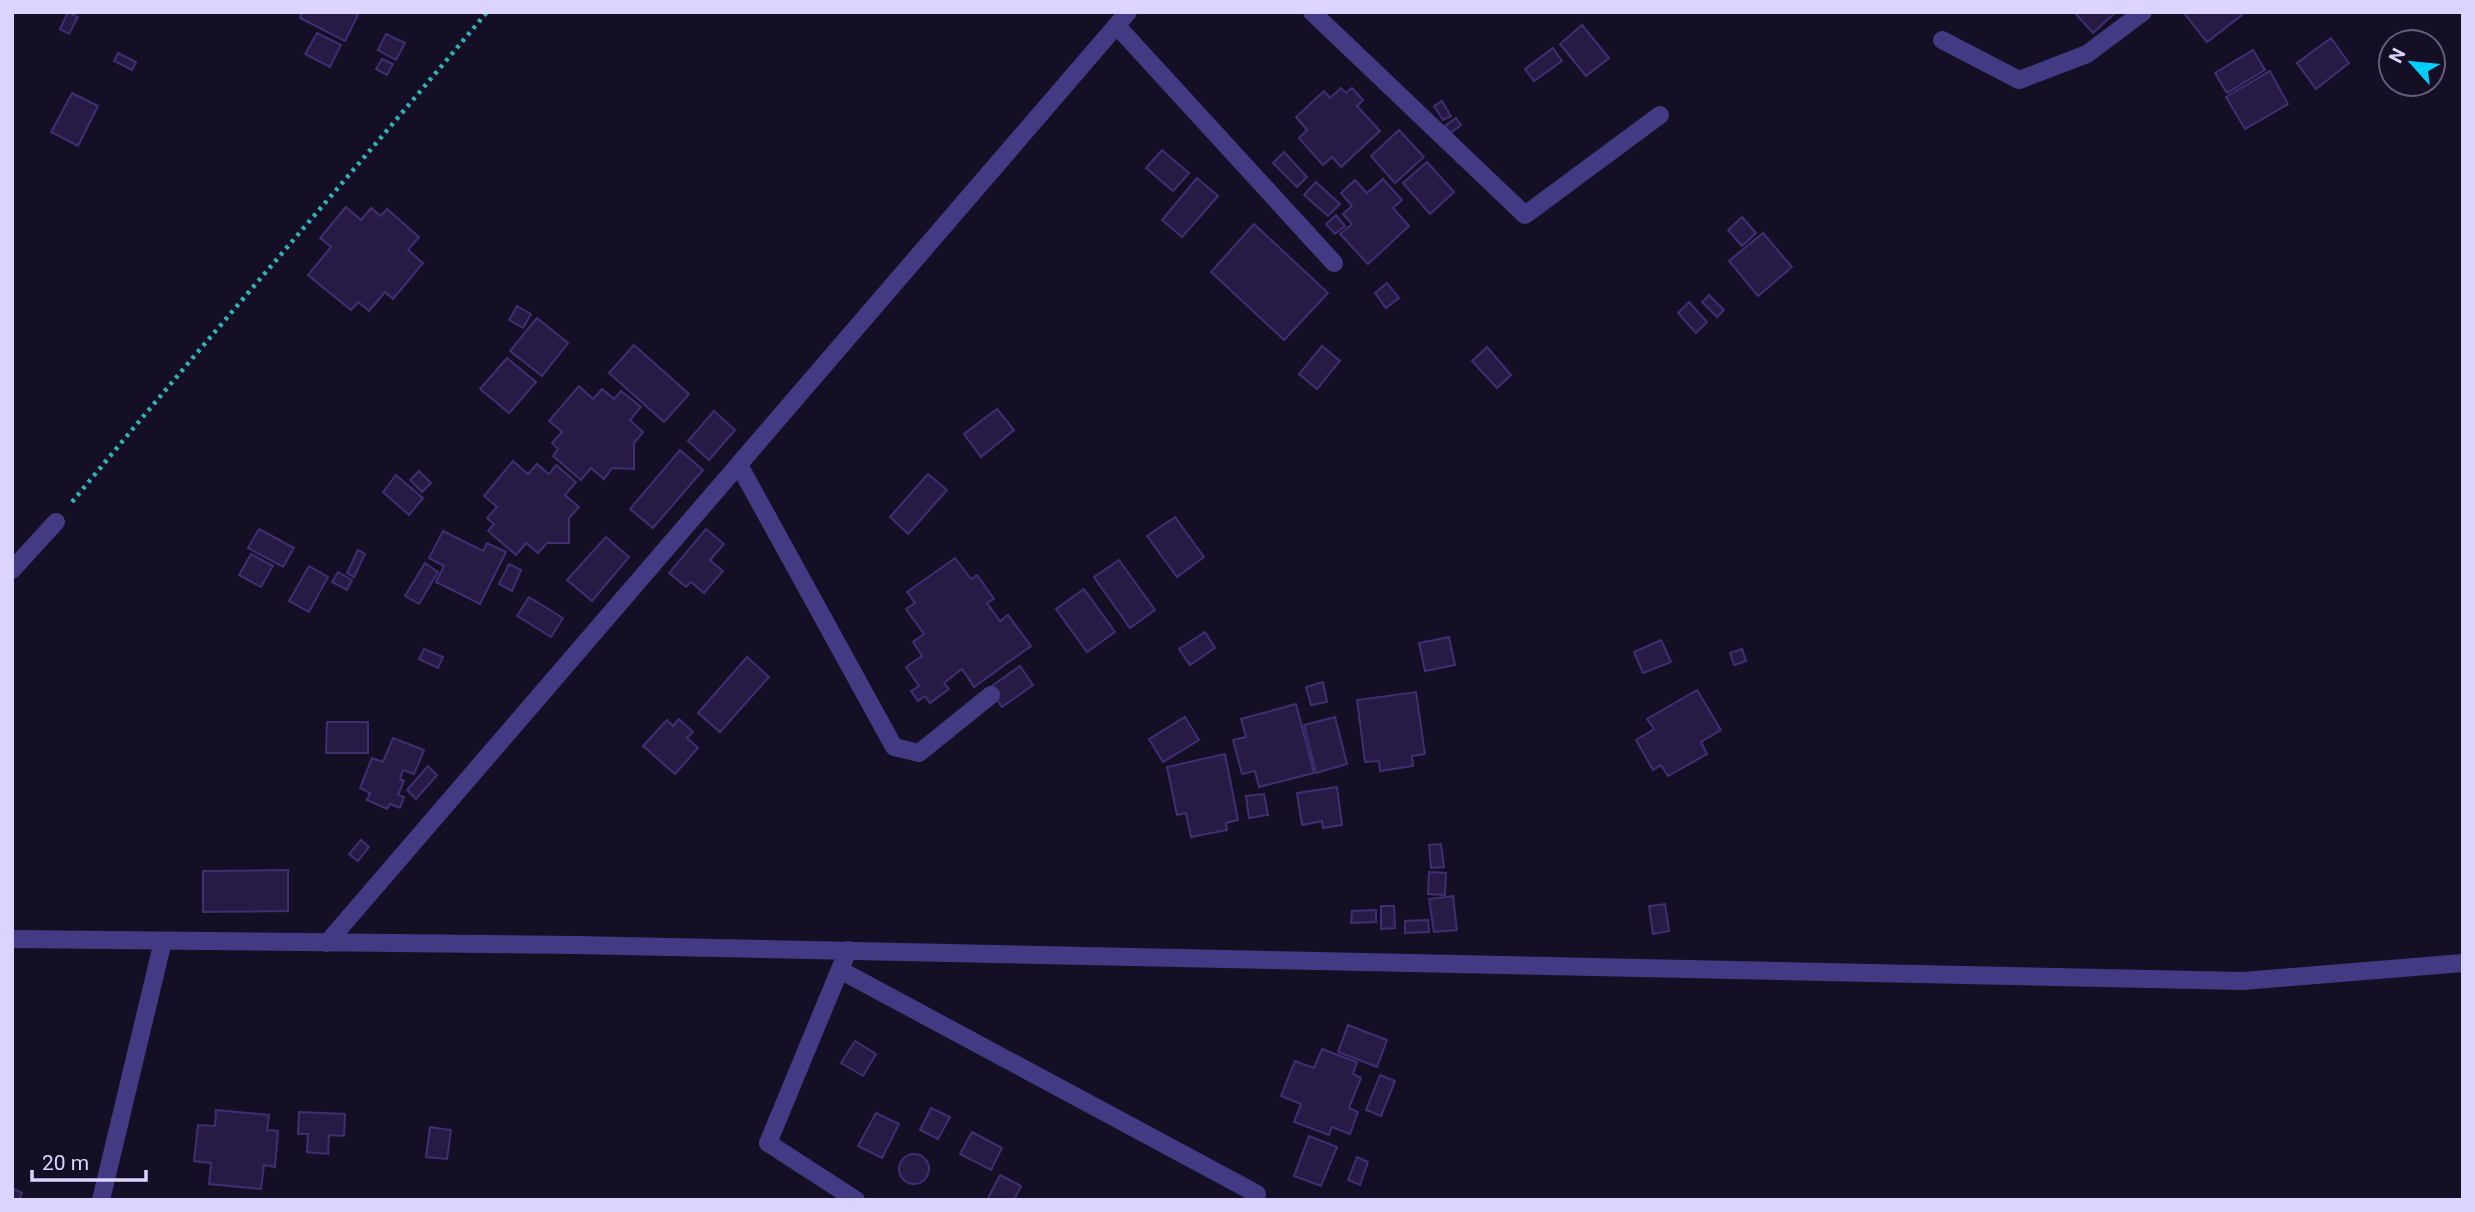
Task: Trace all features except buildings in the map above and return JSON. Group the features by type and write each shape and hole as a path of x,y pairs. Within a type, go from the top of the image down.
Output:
{"street":[{"path":"1312,12 1525,215 1660,115"},
{"path":"1942,40 2019,80 2087,54 2143,12"},
{"path":"327,943 1123,19 1335,263"},
{"path":"739,465 894,747 919,753 991,695"},
{"path":"12,570 56,522"},
{"path":"12,939 848,950 2243,981 2463,963"},
{"path":"102,1200 163,941"},
{"path":"848,950 768,1143 856,1200"},
{"path":"840,970 1257,1194"}],"path":[{"path":"56,522 191,358 335,193 487,12"}]}
